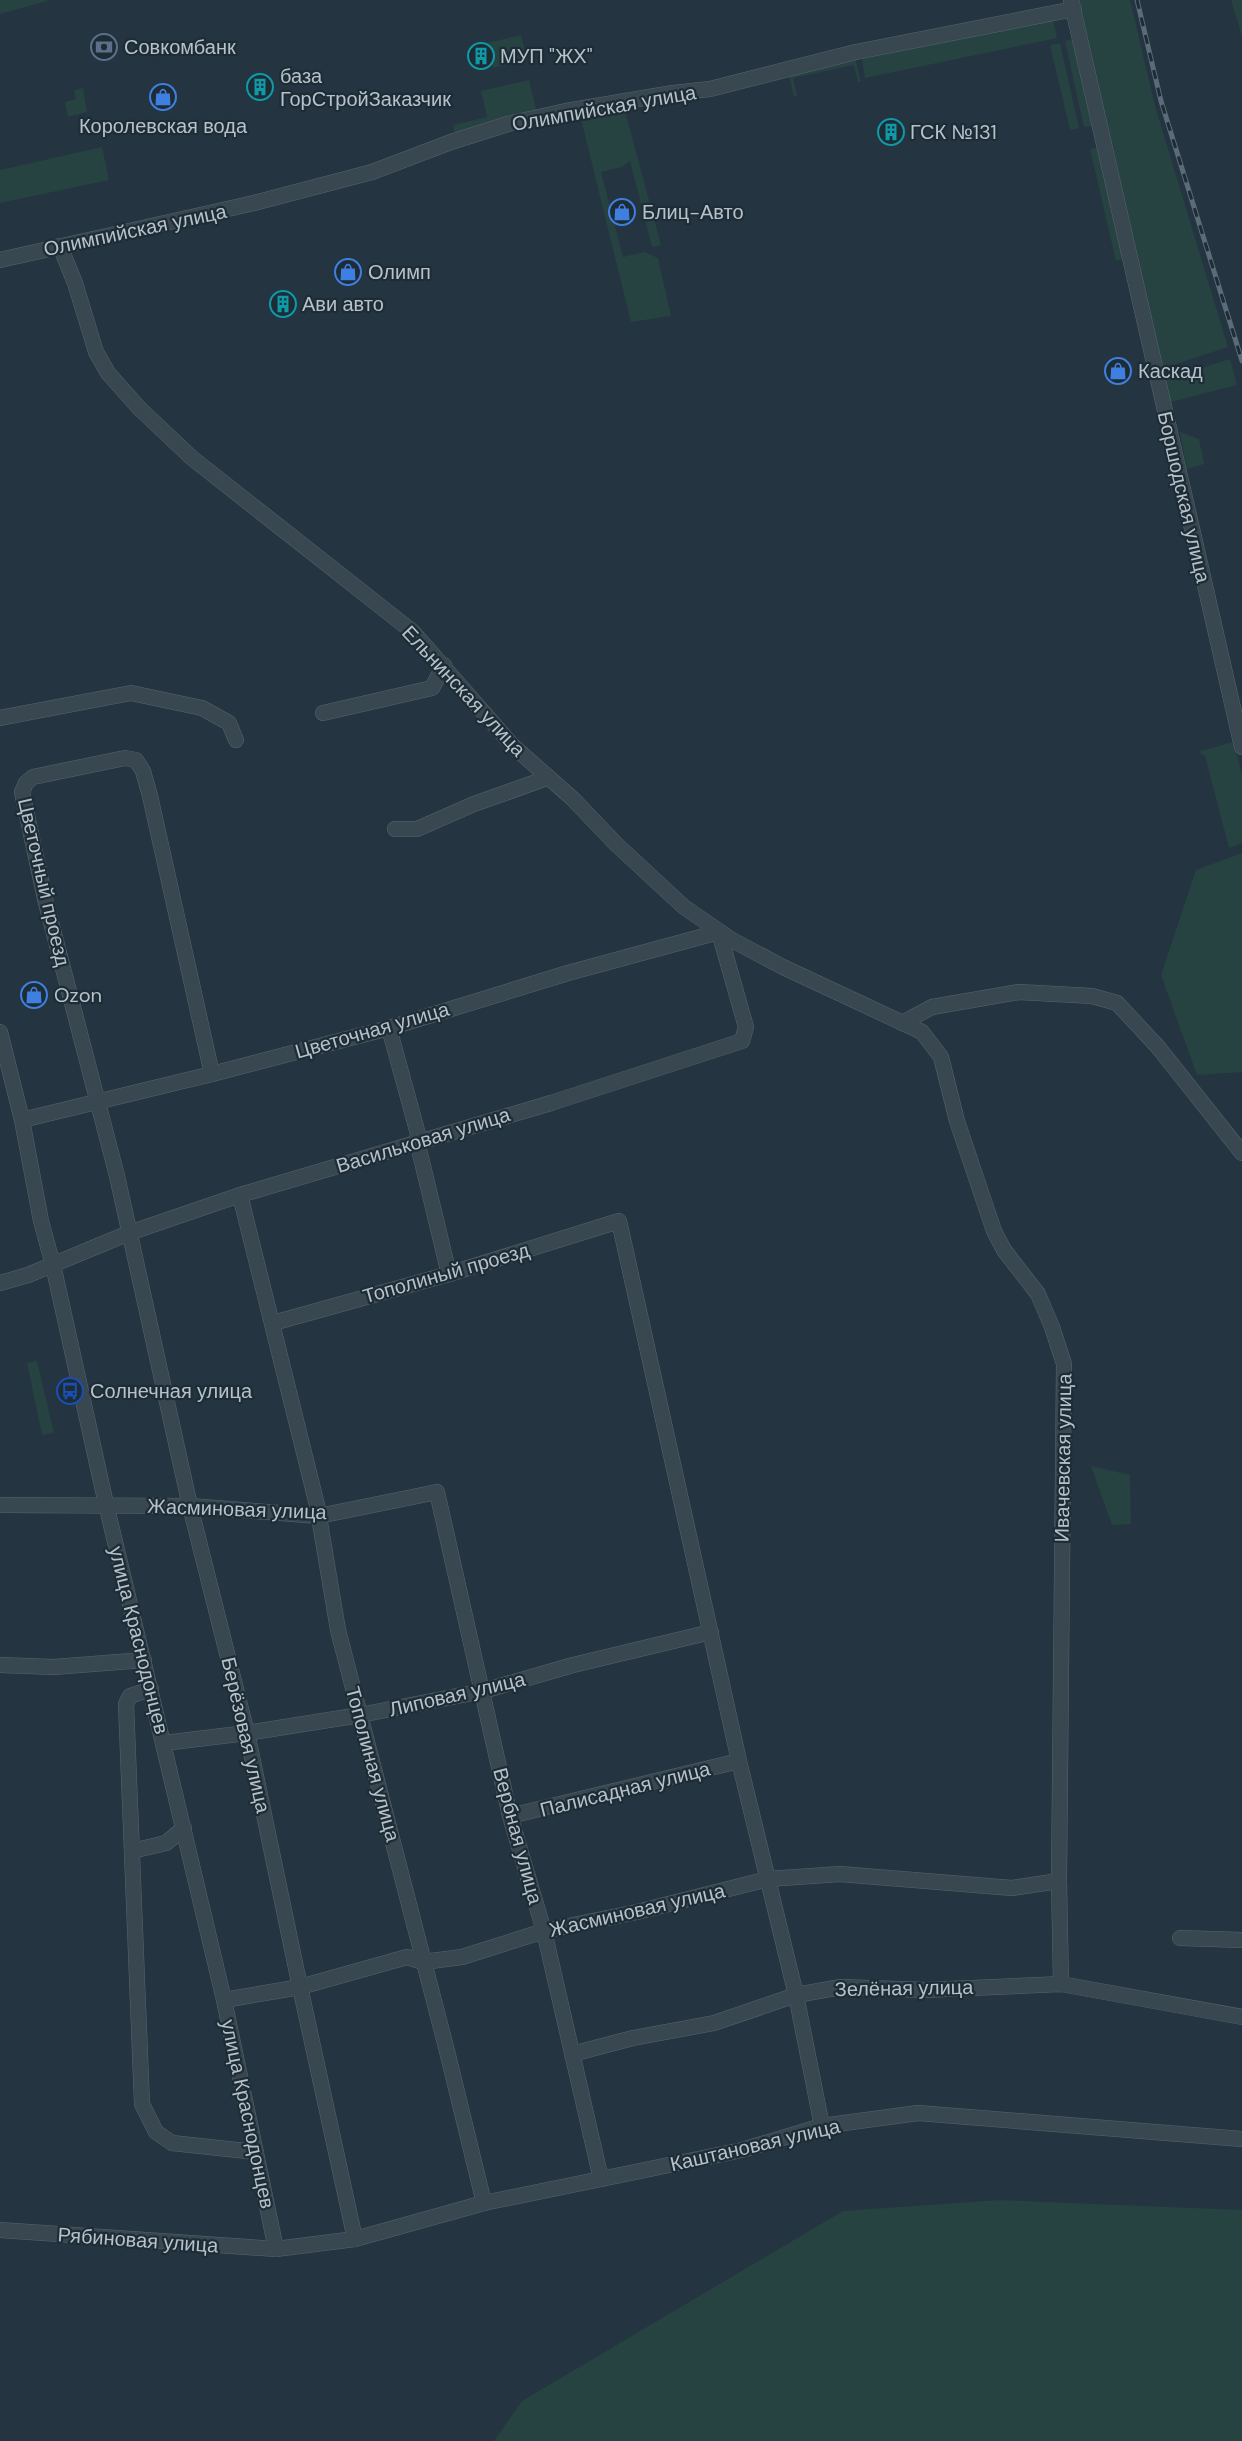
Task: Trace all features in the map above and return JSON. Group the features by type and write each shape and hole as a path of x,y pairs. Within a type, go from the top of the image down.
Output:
{"street":[{"name":"Олимпийская улица","path":"0,260 254,203 372,172 451,142 508,124 566,111 710,89 856,52 1073,5"},
{"name":"Боршодская улица","path":"1073,5 1242,747"},
{"name":"Ельнинская улица","path":"60,246 75,283 96,352 108,373 123,391 192,458 413,632 513,747 573,799 616,844 684,907 719,932 783,968 922,1032"},
{"path":"324,713 432,688 444,665"},
{"path":"0,718 131,693 202,708 229,723 236,740"},
{"name":"Цветочный проезд","path":"129,1233 98,1102 45,899 22,792 26,783 33,777 125,758 136,760 150,796 212,1074"},
{"path":"395,829 417,829 474,804 547,778"},
{"name":"Цветочная улица","path":"22,1120 388,1028 568,973 719,932"},
{"name":"Васильковая улица","path":"0,1283 53,1265 129,1233 240,1195 551,1103 742,1041 746,1027 719,932"},
{"path":"902,1023 932,1007 1019,992 1092,996 1117,1003 1158,1047 1242,1154"},
{"path":"388,1028 418,1134 417,1141 449,1274"},
{"name":"улица Краснодонцев","path":"0,1032 22,1120 41,1221 53,1265 106,1504 224,2000 276,2249"},
{"name":"Ивачевская улица","path":"922,1032 941,1058 957,1121 994,1231 1004,1250 1038,1294 1065,1364 1059,1881 1061,1984"},
{"name":"Тополиная улица","path":"240,1195 319,1516 338,1630 447,2051 483,2203"},
{"name":"Тополиный проезд","path":"273,1323 449,1274 619,1221 711,1632"},
{"name":"Берёзовая улица","path":"129,1233 190,1506 248,1733 355,2239"},
{"name":"Жасминовая улица","path":"0,1505 190,1506 319,1516 437,1492"},
{"name":"Вербная улица","path":"437,1492 510,1816 544,1931 601,2179"},
{"path":"711,1632 796,1995 822,2126"},
{"name":"Липовая улица","path":"164,1743 248,1733 360,1715 483,1691 573,1665 711,1632"},
{"path":"0,1665 54,1667 144,1660"},
{"path":"151,1689 130,1696 126,1704 142,2104 156,2132 171,2143 256,2152"},
{"name":"Палисадная улица","path":"510,1816 740,1761"},
{"path":"132,1851 166,1844 184,1828"},
{"name":"Жасминовая улица","path":"224,2000 300,1987 407,1957 423,1962 462,1957 544,1931 637,1912 768,1879 840,1874 1012,1888 1059,1881"},
{"path":"1180,1938 1242,1940"},
{"name":"Зелёная улица","path":"573,2054 633,2038 714,2023 796,1995 841,1987 925,1990 1061,1984 1242,2017"},
{"name":"Каштановая улица","path":"276,2249 355,2239 483,2203 742,2150 822,2126 918,2113 1242,2139"},
{"name":"Рябиновая улица","path":"0,2230 276,2249"}],"green space":[{"path":"0,0 47,0 47,1 0,14"},
{"path":"1075,0 1130,0 1155,106 1228,347 1158,370"},
{"path":"1231,0 1242,0 1242,36"},
{"path":"1053,19 1057,38 865,78 862,59"},
{"path":"521,35 527,60 493,68 487,43"},
{"path":"1073,39 1092,126 1084,127 1065,41"},
{"path":"1060,43 1079,128 1070,130 1050,45"},
{"path":"855,57 861,82 858,82 854,65 793,78 797,96 794,97 789,74"},
{"path":"529,80 537,113 454,133 453,125 487,117 481,91"},
{"path":"83,88 87,112 68,117 65,102 76,99 74,90"},
{"path":"624,107 661,245 652,247 630,161 622,167 601,172 623,257 644,252 658,258 671,316 631,322 580,115"},
{"path":"102,147 109,180 0,203 0,170"},
{"path":"1098,147 1125,259 1116,261 1090,149"},
{"path":"1230,359 1237,385 1167,403 1161,381"},
{"path":"1180,432 1199,439 1204,464 1187,469"},
{"path":"1233,742 1242,774 1242,843 1229,848 1205,756 1198,752"},
{"path":"1242,853 1242,1072 1197,1075 1161,975 1196,870"},
{"path":"37,1361 54,1433 42,1435 27,1363"},
{"path":"1091,1466 1130,1475 1131,1524 1112,1525"},
{"path":"1000,2200 1242,2210 1242,2441 494,2441 522,2401 843,2211"}],"railway":[{"path":"1137,0 1161,101 1242,361"}],"place":[{"name":"Совкомбанк","path":"104,47"},
{"name":"МУП \"ЖХ\"","path":"481,56"},
{"name":"база ГорСтройЗаказчик","path":"260,87"},
{"name":"Королевская вода","path":"163,97"},
{"name":"ГСК №131","path":"891,132"},
{"name":"Блиц-Авто","path":"622,212"},
{"name":"Олимп","path":"348,272"},
{"name":"Ави авто","path":"283,304"},
{"name":"Каскад","path":"1118,371"},
{"name":"Ozon","path":"34,995"},
{"name":"Солнечная улица","path":"70,1391"}]}
